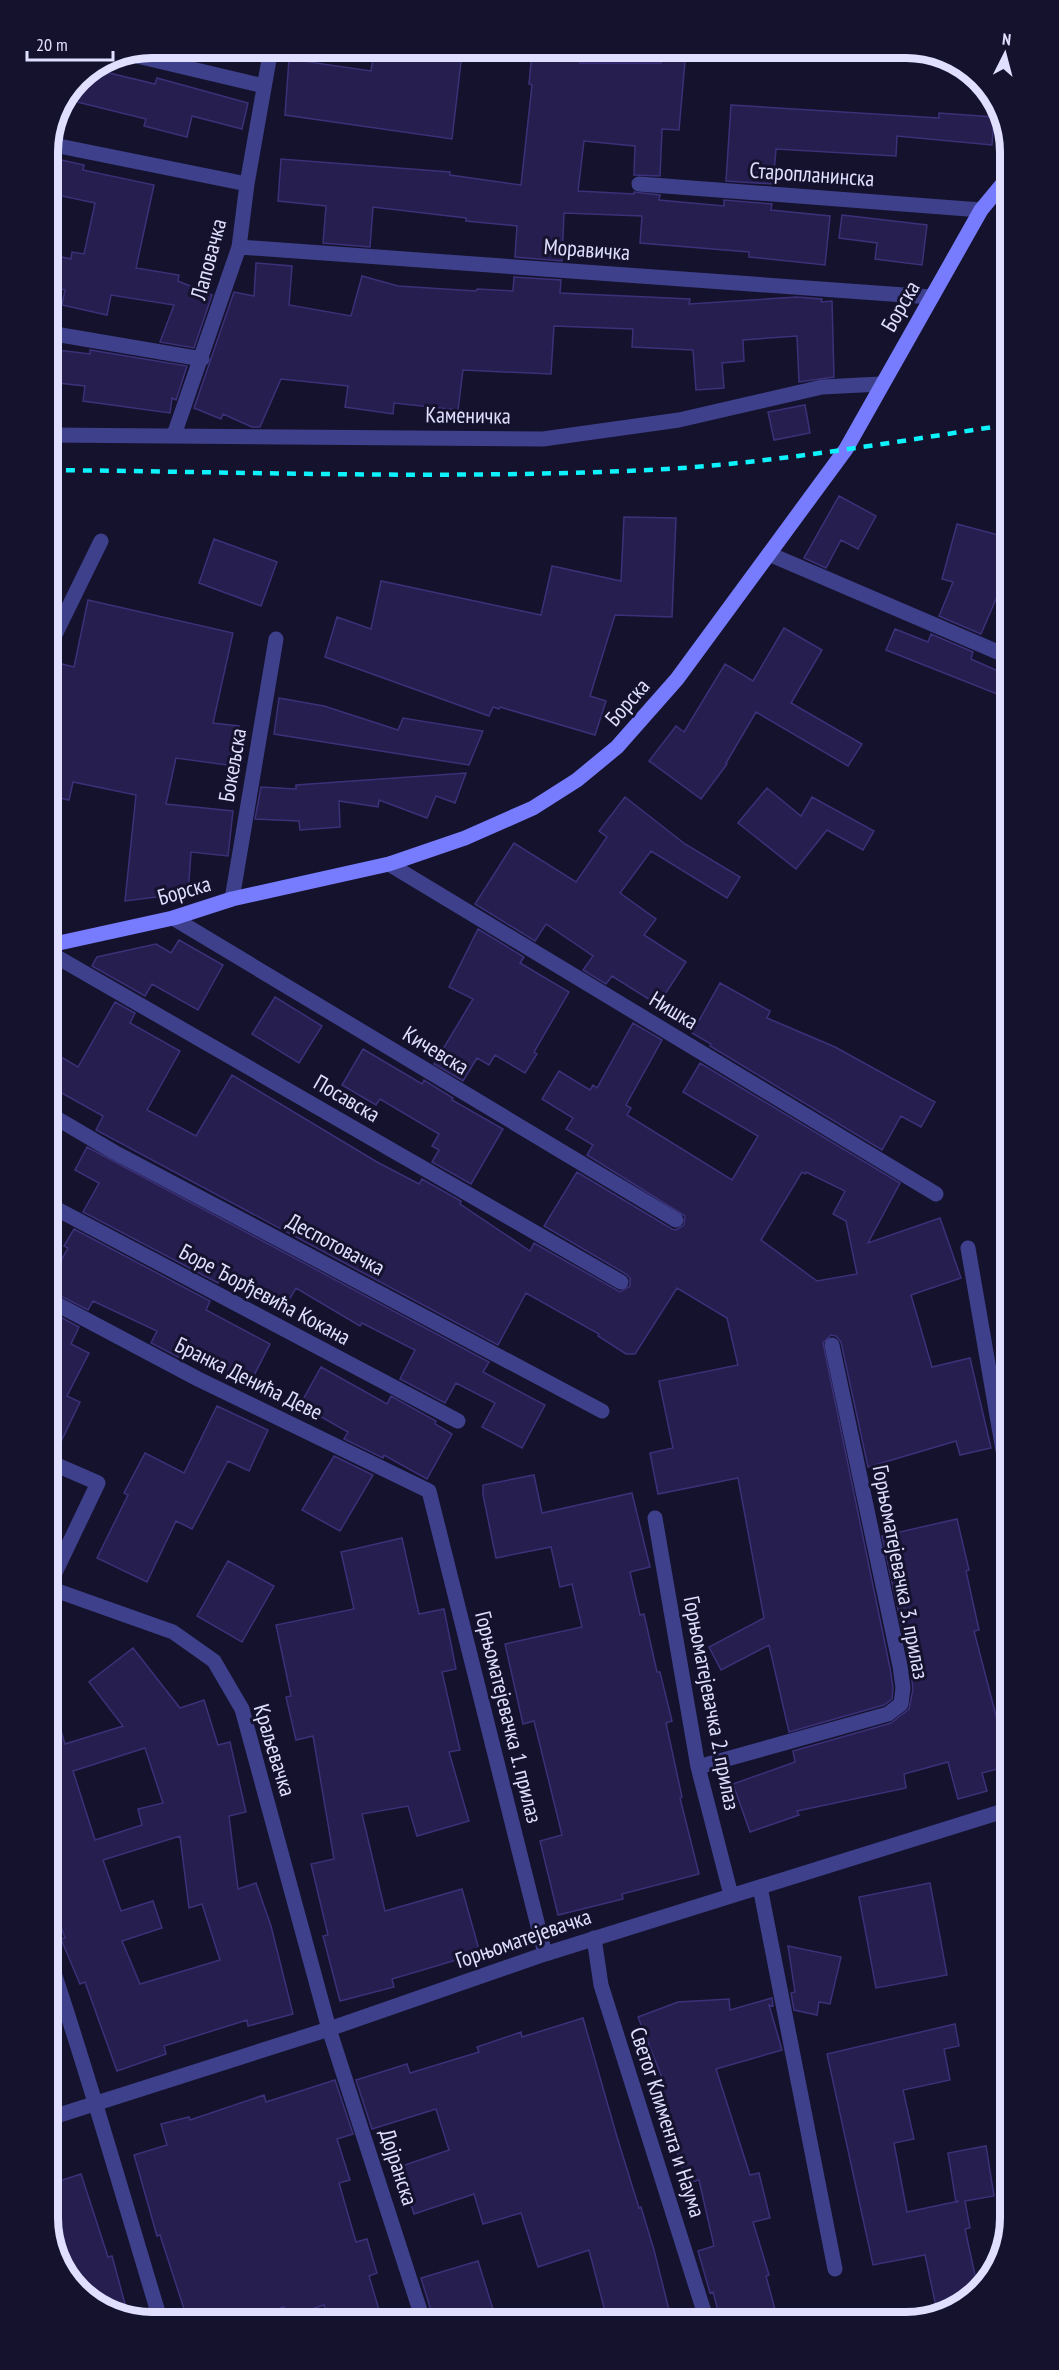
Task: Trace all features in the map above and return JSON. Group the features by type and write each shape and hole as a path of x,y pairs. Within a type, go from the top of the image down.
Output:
{"street":[{"path":"150,59 264,86"},
{"name":"Лаповачка","path":"174,435 239,247 247,184 269,59"},
{"path":"59,146 247,184"},
{"name":"Старопланинска","path":"639,184 981,210"},
{"name":"Борска","path":"59,943 173,918 232,899 389,864 465,838 533,808 577,780 617,747 677,679 846,449 981,210 1000,187"},
{"name":"Моравичка","path":"239,247 932,297"},
{"path":"59,335 202,358"},
{"name":"Каменичка","path":"59,435 543,439 679,420 822,387 882,384"},
{"path":"59,627 101,542"},
{"path":"769,555 1000,653"},
{"name":"Бокељска","path":"232,899 276,639"},
{"name":"Нишка","path":"389,864 936,1194"},
{"name":"Кичевска","path":"173,918 676,1220"},
{"name":"Посавска","path":"59,958 621,1282"},
{"name":"Деспотовачка","path":"59,1120 114,1152 602,1411"},
{"name":"Боре Ђорђевића Кокана","path":"59,1210 458,1421"},
{"path":"968,1248 1000,1433"},
{"name":"Бранка Денића Деве","path":"59,1305 198,1379 429,1491"},
{"name":"Горњоматејевачка 3. прилаз","path":"698,1767 888,1714 901,1704 903,1688 900,1666 832,1345"},
{"path":"59,1466 98,1483 59,1564"},
{"name":"Горњоматејевачка 1. прилаз","path":"429,1491 545,1954"},
{"name":"Горњоматејевачка 2. прилаз","path":"655,1518 698,1767 731,1895"},
{"name":"Краљевачка","path":"59,1591 173,1632 214,1661 242,1709 330,2029"},
{"name":"Горњоматејевачка","path":"59,2115 330,2029 594,1938 1000,1812"},
{"path":"760,1887 835,2269"},
{"name":"Светог Климента и Наума","path":"594,1938 601,1985 704,2312"},
{"path":"59,1988 88,2076 158,2311"},
{"name":"Дојранска","path":"330,2029 420,2311"}],"building":[{"path":"289,59 371,71 373,59 461,59 452,139 285,115"},
{"path":"531,59 580,59 580,63 661,63 661,59 685,59 679,130 662,129 660,176 634,175 635,146 584,141 578,191 634,194 634,192 660,195 659,200 724,206 724,200 772,204 771,210 830,216 825,265 749,257 749,252 640,243 642,216 564,213 562,261 515,257 517,226 373,207 370,247 323,243 326,206 278,201 281,159 450,172 450,175 521,185 532,85 529,84"},
{"path":"105,72 155,84 157,78 248,103 242,129 192,116 187,137 144,126 146,119 74,101 91,82"},
{"path":"731,105 939,118 939,113 994,118 992,145 897,136 896,156 776,149 773,184 726,181"},
{"path":"59,159 84,165 83,170 154,185 136,268 179,275 178,281 212,295 194,348 160,342 174,305 111,295 107,315 62,305 65,290 59,288 59,256 71,259 72,252 84,254 95,203 59,195"},
{"path":"842,215 927,225 922,265 875,259 877,243 839,238"},
{"path":"256,263 292,266 289,305 351,316 362,276 398,286 476,291 477,289 513,291 514,277 561,280 560,293 690,299 689,304 797,297 822,299 821,302 832,301 834,377 799,382 797,336 743,340 744,361 722,363 724,388 696,390 693,350 632,347 633,329 554,326 551,374 463,370 458,410 394,403 393,414 345,407 348,386 281,379 260,427 252,427 223,414 221,419 194,408 234,292 254,296"},
{"path":"59,350 90,354 90,350 187,366 176,400 172,398 170,413 83,401 85,386 59,383"},
{"path":"805,405 810,433 774,440 768,412"},
{"path":"839,496 876,516 858,549 841,540 826,568 804,558"},
{"path":"624,517 676,518 672,617 615,615 590,696 606,701 595,735 500,707 499,709 493,707 489,716 325,657 337,617 371,629 381,581 541,615 552,566 621,581"},
{"path":"957,524 1000,535 1000,588 981,634 939,616 953,582 942,579"},
{"path":"214,539 277,562 261,606 199,583"},
{"path":"88,600 233,633 213,723 239,726 234,766 176,758 166,804 233,811 228,856 191,852 188,893 125,901 136,795 73,782 69,800 59,798 59,663 74,667"},
{"path":"784,628 822,650 791,703 862,744 848,766 756,712 727,764 701,799 649,761 676,726 684,732 725,664 753,681"},
{"path":"895,629 928,642 931,634 973,652 971,659 1000,672 1000,695 886,650"},
{"path":"279,698 324,706 398,730 403,718 483,731 469,765 274,734"},
{"path":"466,773 455,803 436,796 427,818 379,800 378,807 339,801 340,827 300,830 299,821 255,819 261,787 296,789 296,785"},
{"path":"767,788 801,816 812,797 874,831 863,850 827,830 796,869 738,823"},
{"path":"625,797 685,844 740,877 727,898 651,851 620,893 656,919 644,935 686,962 658,1005 612,976 606,984 583,970 593,956 546,924 535,941 475,904 514,843 576,882 607,837 599,831"},
{"path":"478,929 524,957 520,963 569,992 534,1052 537,1054 525,1073 495,1055 489,1065 477,1058 463,1081 434,1064 473,999 449,987"},
{"path":"179,940 223,965 198,1010 152,984 145,996 92,966 97,957 156,944 171,953"},
{"path":"720,983 770,1011 767,1018 835,1047 935,1102 921,1127 901,1116 882,1150 710,1046 711,1044 692,1033"},
{"path":"275,997 322,1026 299,1063 252,1034"},
{"path":"115,1002 135,1013 130,1023 180,1051 147,1110 196,1136 232,1075 377,1162 419,1184 422,1179 461,1201 460,1204 530,1251 534,1243 620,1292 630,1286 630,1278 626,1274 544,1226 577,1172 672,1229 676,1230 684,1225 685,1216 587,1155 593,1145 566,1129 573,1118 542,1099 559,1071 590,1090 593,1085 597,1088 633,1023 662,1040 626,1105 631,1108 627,1115 732,1180 758,1136 683,1092 700,1063 900,1183 868,1243 940,1218 961,1278 911,1295 932,1367 970,1358 991,1448 960,1455 956,1441 868,1467 841,1342 836,1336 831,1335 823,1343 890,1668 892,1699 884,1705 789,1732 769,1645 721,1670 709,1647 764,1618 738,1478 658,1494 650,1453 673,1448 659,1381 738,1365 727,1318 677,1288 635,1354 626,1354 598,1336 599,1334 526,1293 498,1345 96,1130 103,1116 59,1091 59,1056 78,1067","holes":["802,1172 805,1174 806,1172 845,1191 833,1214 846,1221 857,1274 817,1281 761,1240"]},
{"path":"363,1049 422,1084 424,1080 453,1098 452,1100 503,1129 471,1184 432,1162 439,1150 432,1146 439,1134 380,1099 376,1105 342,1085"},
{"path":"87,1147 489,1362 483,1372 545,1405 522,1448 482,1427 495,1403 456,1383 445,1403 400,1379 415,1350 362,1323 360,1326 296,1288 288,1302 224,1270 218,1283 83,1212 99,1183 75,1170"},
{"path":"74,1229 210,1301 206,1310 270,1344 249,1385 186,1352 182,1359 151,1343 157,1331 93,1301 88,1310 59,1295 59,1264 68,1248 64,1246"},
{"path":"59,1316 79,1327 71,1344 89,1353 67,1396 80,1402 59,1446"},
{"path":"321,1367 387,1404 391,1396 436,1421 435,1424 452,1434 427,1479 384,1455 383,1458 344,1439 348,1432 300,1405"},
{"path":"217,1406 268,1430 249,1471 228,1461 192,1529 176,1521 147,1582 97,1558 128,1495 124,1493 145,1453 184,1473"},
{"path":"334,1456 373,1475 340,1531 302,1510"},
{"path":"534,1475 542,1513 632,1493 650,1567 630,1572 640,1615 644,1614 657,1672 660,1672 672,1721 666,1723 682,1797 680,1798 699,1874 622,1894 623,1899 558,1915 540,1841 562,1835 534,1721 523,1724 505,1644 582,1627 572,1584 560,1587 551,1547 496,1558 483,1495 483,1485"},
{"path":"957,1519 969,1570 966,1571 979,1630 974,1631 1000,1731 1000,1768 982,1773 987,1791 958,1799 948,1762 904,1774 906,1788 797,1811 799,1815 750,1832 733,1784 795,1762 793,1751 891,1723 909,1709 913,1689 910,1665 882,1536"},
{"path":"402,1538 419,1614 444,1609 456,1669 442,1672 460,1750 449,1752 469,1821 417,1836 408,1806 362,1814 385,1911 462,1889 480,1953 392,1979 394,1987 340,2001 323,1936 328,1935 311,1864 334,1859 313,1736 296,1740 286,1697 291,1696 276,1625 354,1609 341,1552"},
{"path":"228,1561 274,1586 242,1642 197,1616"},
{"path":"133,1648 180,1708 204,1700 218,1745 230,1742 246,1812 229,1816 238,1889 256,1883 271,1926 293,2014 248,2026 247,2020 164,2046 166,2054 117,2071 85,1982 80,1984 61,1939 65,1938 59,1921 59,1724 65,1744 123,1726 89,1682","holes":["145,1748 163,1803 138,1809 142,1825 95,1840 73,1771","180,1836 189,1908 202,1904 220,1960 140,1984 122,1941 162,1928 153,1901 121,1911 103,1860"]},
{"path":"930,1883 947,1975 876,1988 859,1897"},
{"path":"788,1946 841,1957 830,2004 819,2002 817,2015 794,2010 791,1993 795,1992"},
{"path":"772,1998 773,2006 769,2005 782,2050 716,2069 750,2175 759,2173 770,2218 753,2222 769,2275 766,2276 776,2312 718,2312 713,2292 710,2293 698,2251 714,2246 699,2180 687,2183 670,2129 665,2131 651,2086 664,2083 638,2017 678,2002 729,1999 730,2010"},
{"path":"583,2018 617,2137 654,2250 669,2312 605,2312 589,2250 538,2267 521,2213 483,2224 474,2194 414,2214 399,2167 449,2150 436,2109 372,2129 356,2080 407,2064 410,2073 479,2052 477,2047 521,2032 522,2037"},
{"path":"955,2024 959,2046 944,2049 950,2080 903,2090 914,2139 894,2143 907,2212 956,2202 948,2153 986,2146 994,2196 965,2201 970,2228 965,2229 976,2280 959,2296 948,2302 936,2307 925,2255 873,2265 827,2054"},
{"path":"335,2080 353,2134 337,2139 350,2180 339,2183 356,2242 367,2239 377,2273 369,2276 379,2311 326,2311 324,2305 305,2311 285,2311 284,2307 270,2311 185,2311 160,2235 157,2236 134,2155 167,2145 161,2124 189,2117 190,2120 264,2095 266,2102"},
{"path":"81,2174 108,2257 112,2256 126,2308 95,2292 78,2275 71,2264 63,2248 59,2230 59,2181"},
{"path":"478,2261 494,2311 431,2311 421,2278"}],"railway":[{"path":"59,470 435,475 667,469 794,456 1000,426"}]}
